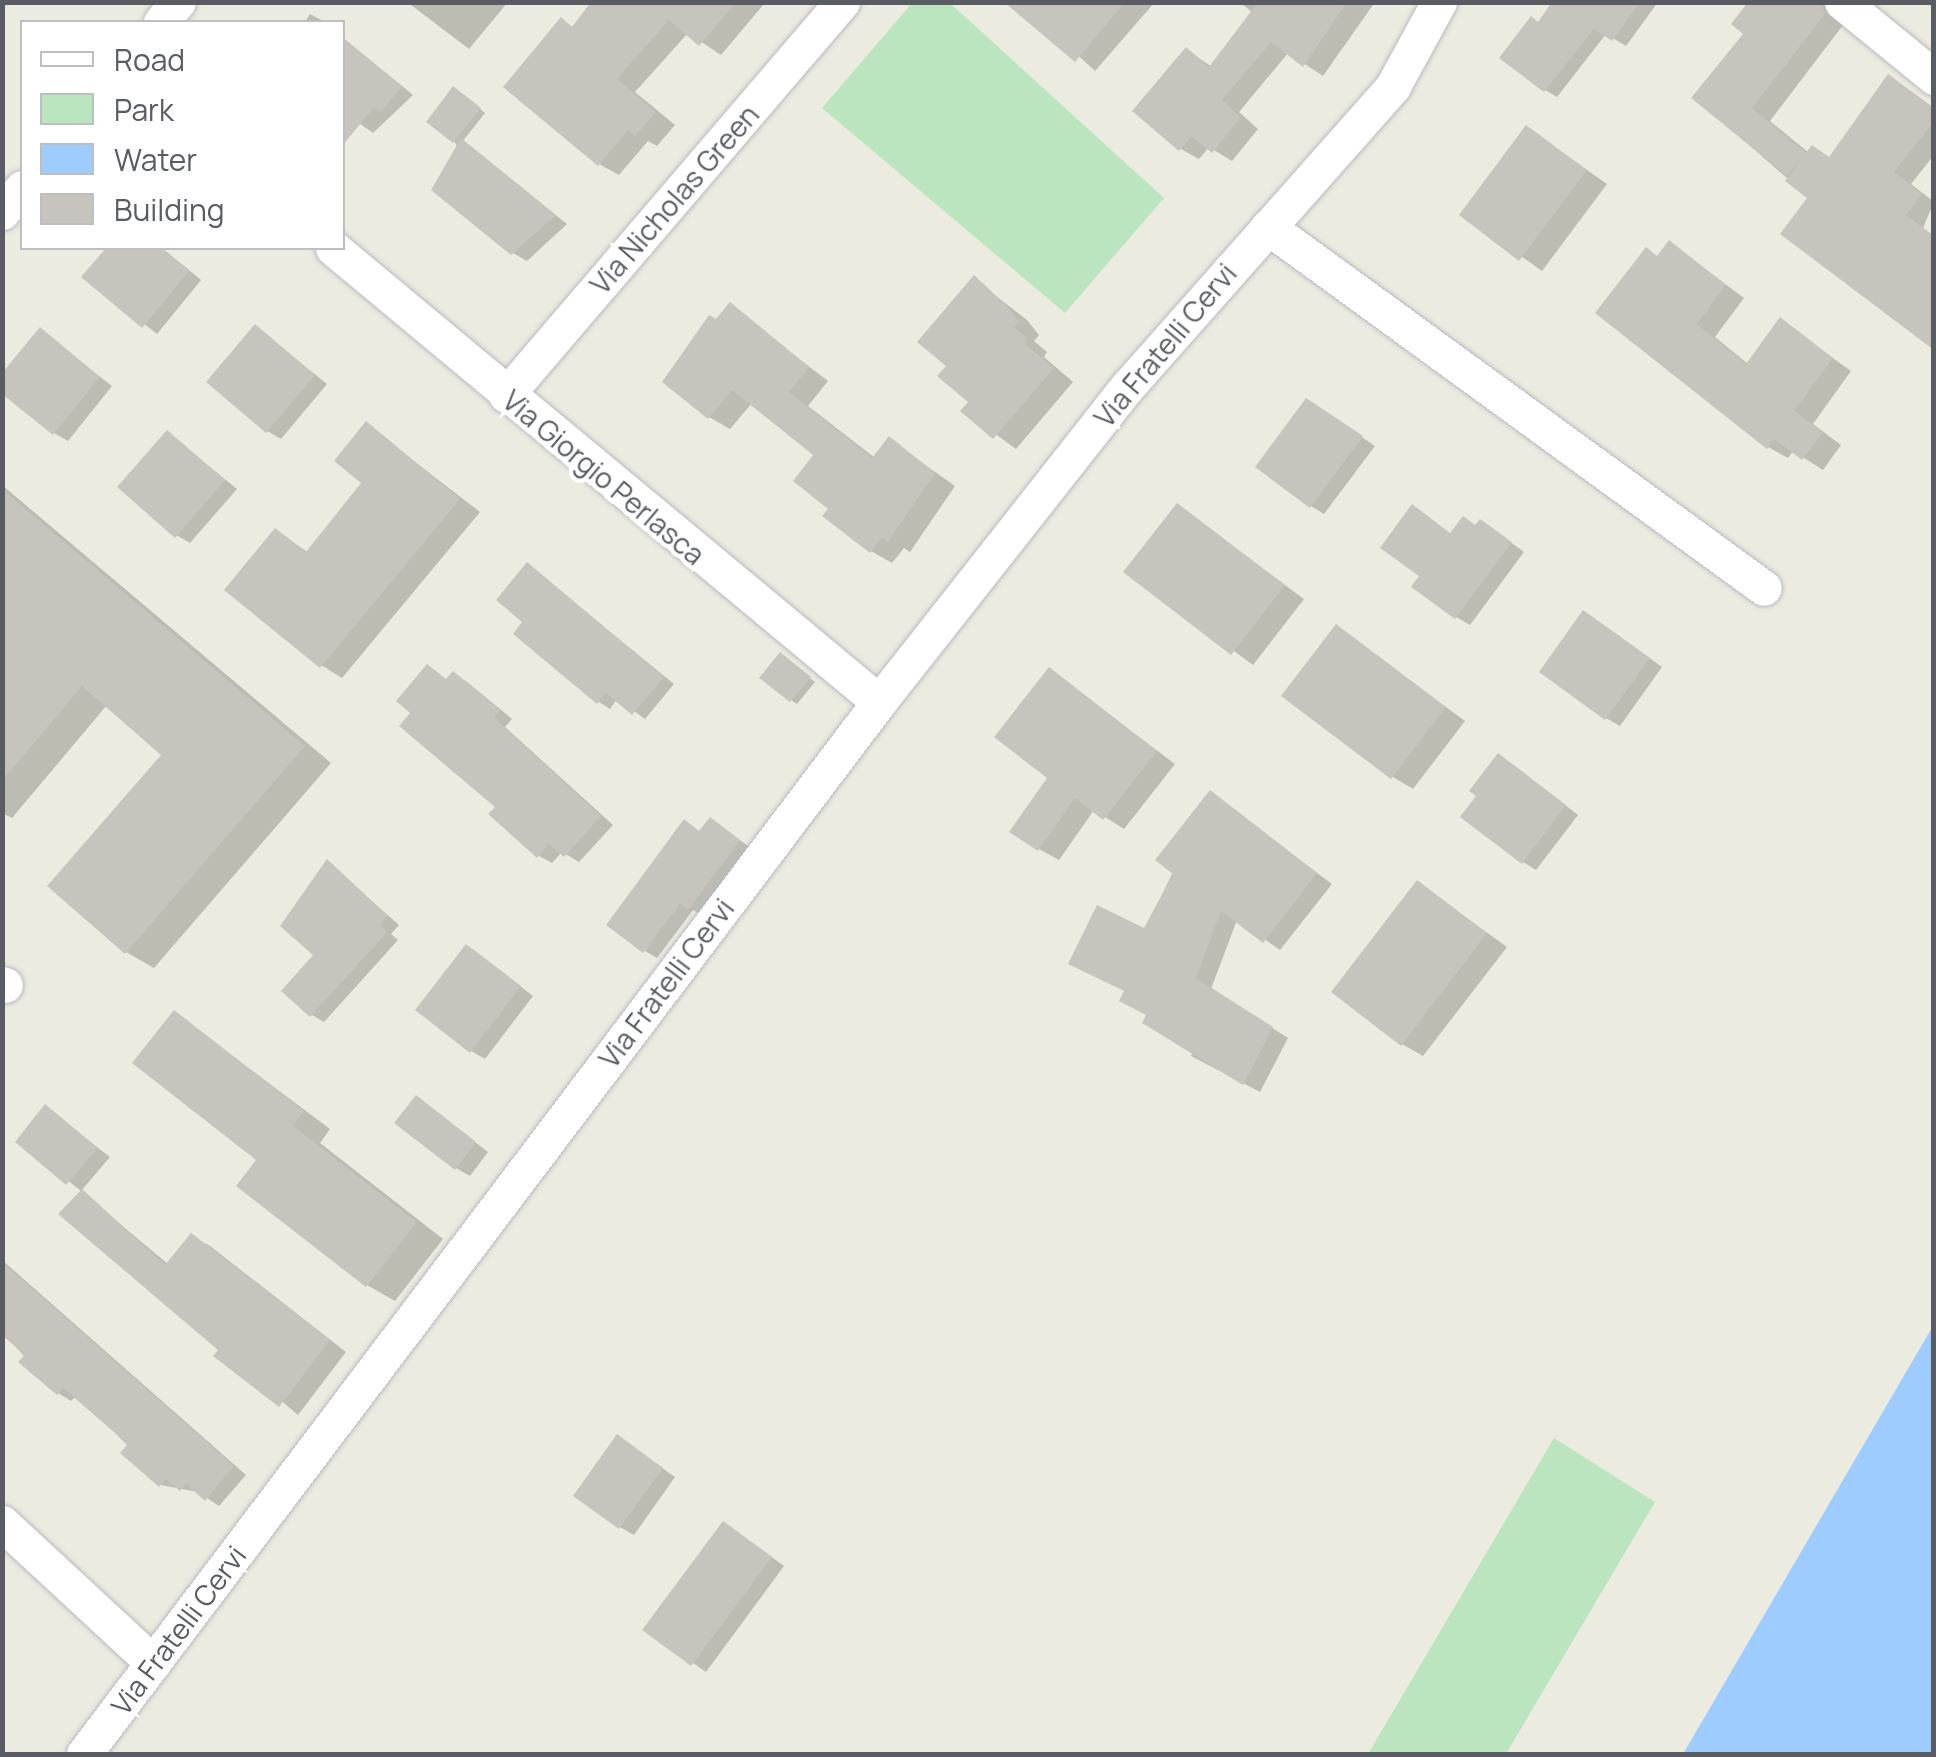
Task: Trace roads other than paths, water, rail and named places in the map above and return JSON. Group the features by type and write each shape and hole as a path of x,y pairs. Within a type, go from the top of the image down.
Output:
{"street":[{"name":"Via Nicholas Green","path":"506,395 842,2"},
{"name":"Via Fratelli Cervi","path":"84,1754 880,702 1128,386 1393,86 1439,2"},
{"path":"1842,2 1934,77"},
{"path":"2,212 20,190"},
{"path":"1268,227 1764,588"},
{"name":"Via Giorgio Perlasca","path":"335,250 880,702"},
{"path":"2,1523 153,1662"}],"water":[{"path":"1933,1326 1933,1754 1683,1754"}]}
